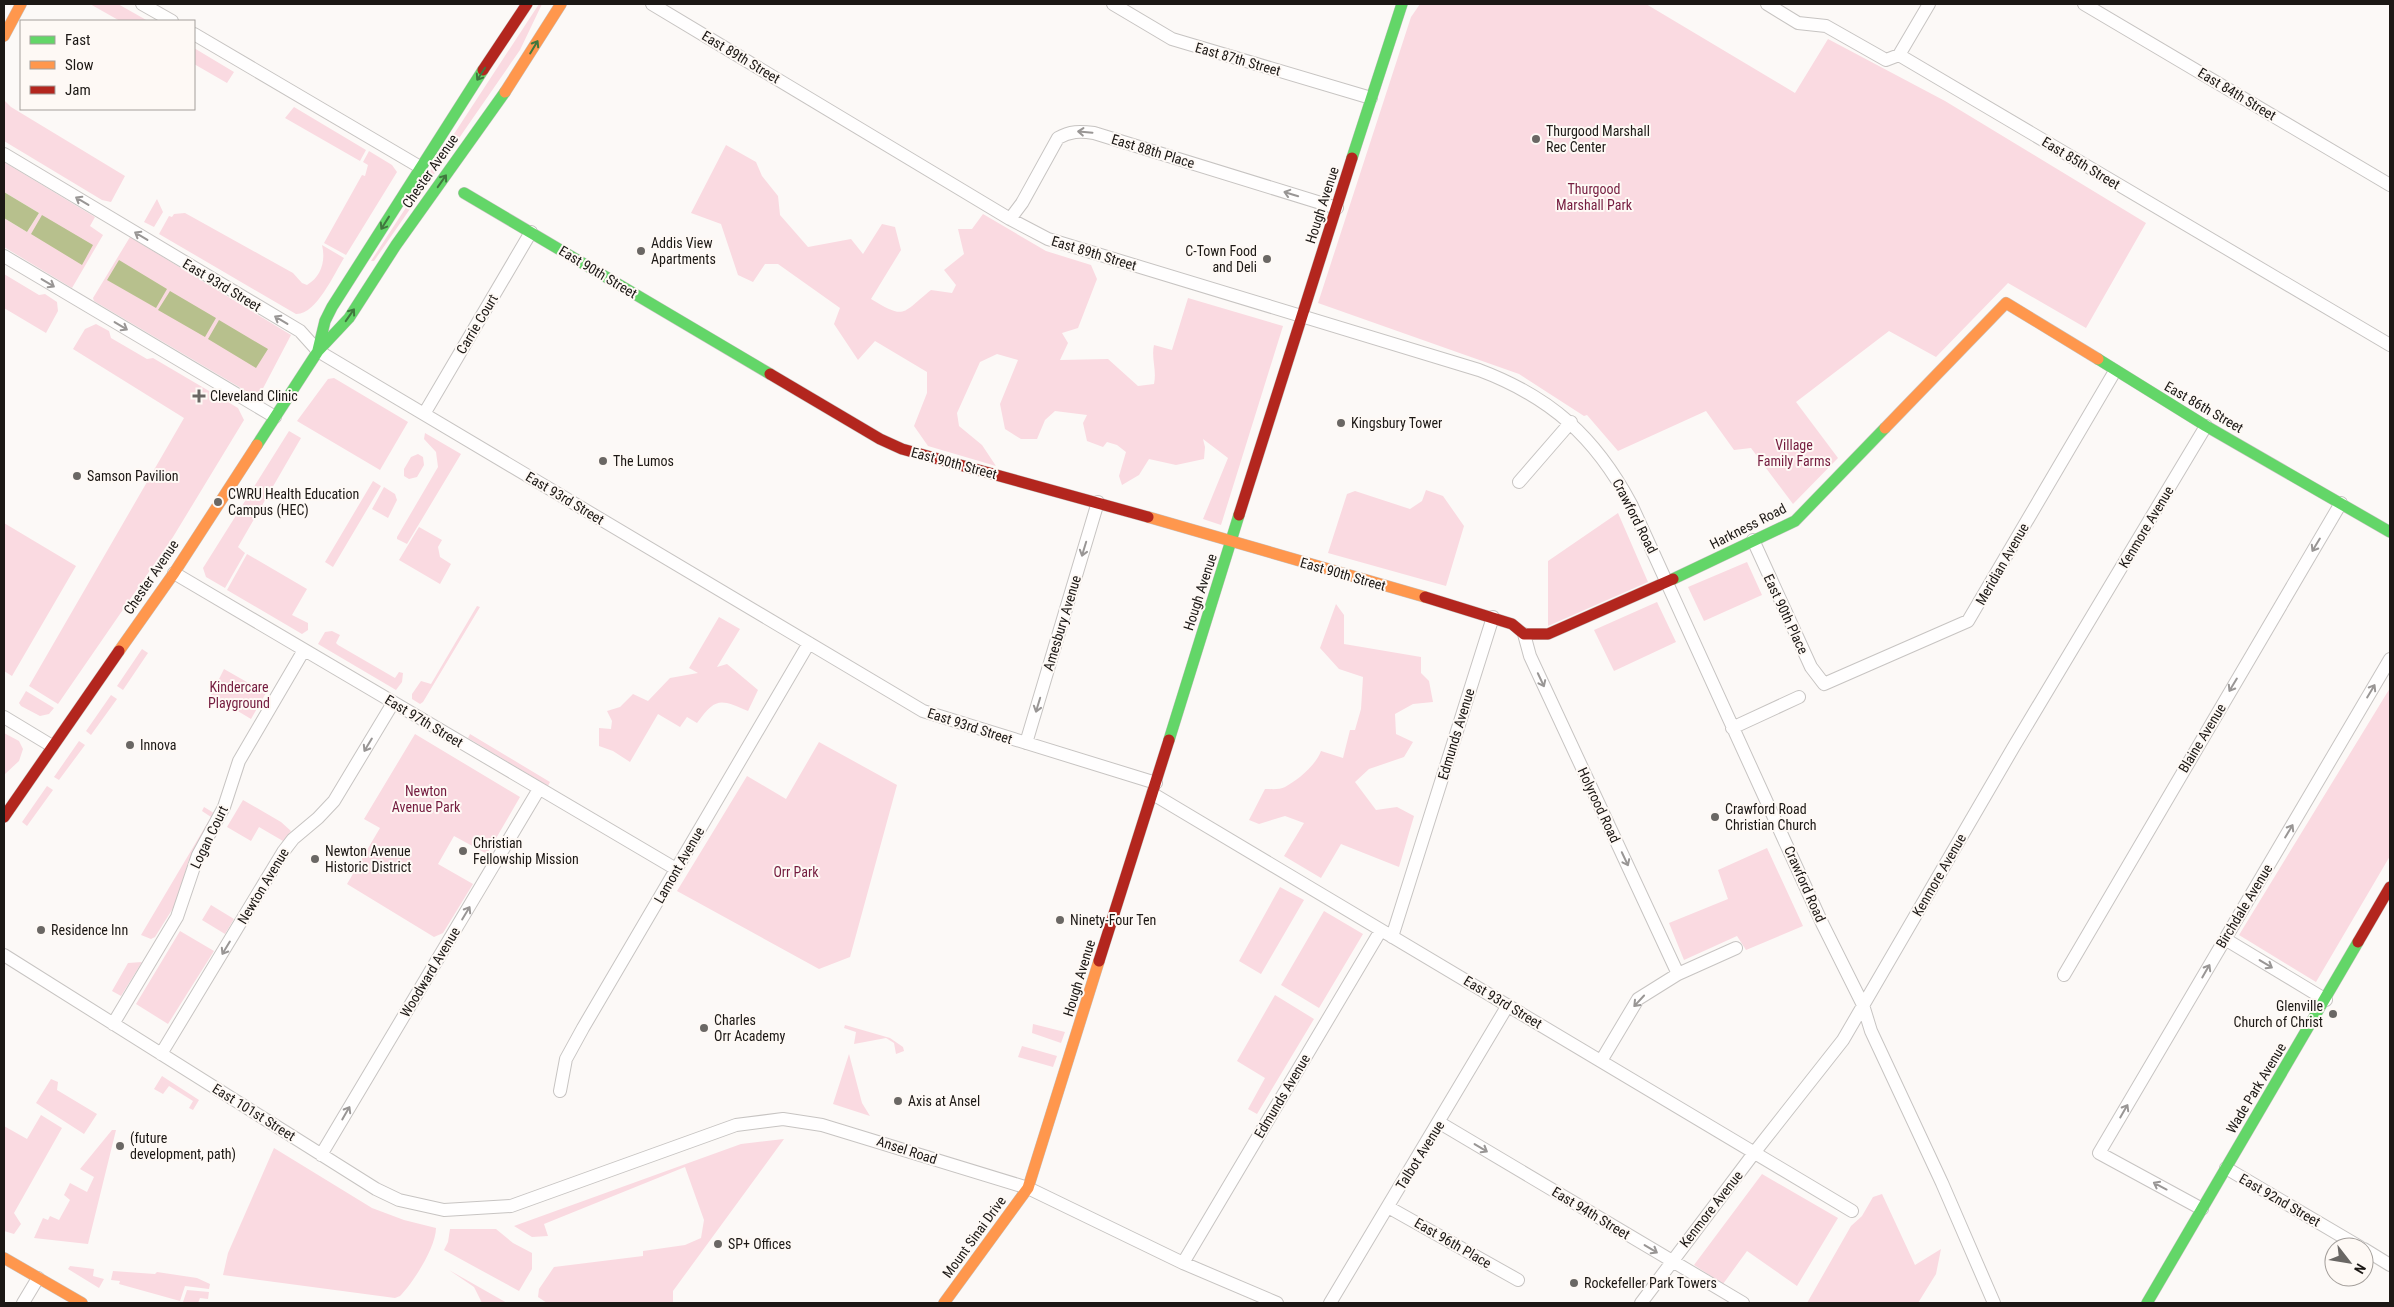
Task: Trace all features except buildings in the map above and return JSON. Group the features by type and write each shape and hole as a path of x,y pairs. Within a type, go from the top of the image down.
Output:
{"street":[{"path":"4,36 21,4"},
{"path":"142,4 170,20"},
{"name":"Chester Avenue","path":"318,351 326,320 332,307 420,167 527,4"},
{"name":"Chester Avenue","path":"4,817 174,573 318,351 349,318 396,245 524,65 561,4"},
{"name":"East 89th Street","path":"652,4 1010,219 1048,239 1302,315 1493,375 1546,403 1570,422"},
{"name":"East 87th Street","path":"1113,4 1172,39 1371,98"},
{"name":"Hough Avenue","path":"1028,1188 1302,315 1402,4"},
{"name":"East 85th Street","path":"1767,4 1798,23 1826,26 1886,60 1899,55 2390,345"},
{"path":"1899,55 1929,4"},
{"name":"East 84th Street","path":"2084,4 2390,184"},
{"path":"195,35 420,167"},
{"name":"East 88th Place","path":"1010,219 1022,203 1058,138 1067,133 1079,131 1094,133 1337,208"},
{"name":"East 93rd Street","path":"4,154 300,331 318,351 923,711 1026,743 1154,789 1387,933 1852,1211"},
{"name":"East 90th Street","path":"464,193 880,439 902,449 1098,502 1493,617"},
{"name":"Carrie Court","path":"424,414 531,232"},
{"path":"4,256 275,417"},
{"name":"East 86th Street","path":"2006,303 2206,426 2390,532"},
{"name":"Harkness Road","path":"1524,634 1548,634 1667,582 1794,520 2006,303"},
{"name":"Meridian Avenue","path":"1824,684 1968,621 2115,371"},
{"path":"1519,482 1570,422"},
{"name":"Crawford Road","path":"1570,422 1600,454 1618,480 1667,582 1732,728 1779,824 1822,923 1863,1005 1871,1031 1942,1183 1994,1303"},
{"name":"Kenmore Avenue","path":"1641,1303 1754,1153 1844,1040 2018,740 2206,426"},
{"name":"Amesbury Avenue","path":"1026,743 1098,502"},
{"name":"Blaine Avenue","path":"2064,975 2147,830 2341,503"},
{"name":"East 90th Place","path":"1753,540 1811,668 1824,684"},
{"name":"East 97th Street","path":"174,573 676,869"},
{"path":"1493,617 1512,624 1524,634"},
{"name":"Edmunds Avenue","path":"1183,1263 1387,933 1493,617"},
{"name":"Holyrood Road","path":"1524,634 1529,653 1678,974"},
{"name":"Lamont Avenue","path":"560,1091 566,1059 809,643"},
{"name":"Logan Court","path":"113,1024 177,917 194,865 224,807 239,761 304,650"},
{"name":"Birchdale Avenue","path":"2202,1209 2099,1153 2390,659"},
{"path":"1732,728 1798,697"},
{"name":"Newton Avenue","path":"161,1054 283,852 293,839 318,818 334,801 393,703"},
{"path":"4,717 52,746"},
{"name":"Woodward Avenue","path":"321,1154 540,789"},
{"name":"Wade Park Avenue","path":"2153,1301 2202,1209 2390,888"},
{"path":"2225,939 2326,1000"},
{"path":"1601,1061 1638,999 1678,974 1736,948"},
{"name":"East 101st Street","path":"4,956 390,1197 454,1211 499,1208 523,1203"},
{"name":"Talbot Avenue","path":"1330,1303 1440,1123 1508,1005"},
{"name":"Ansel Road","path":"523,1203 736,1125 774,1119 822,1125 1028,1188 1183,1263 1278,1303"},
{"name":"East 94th Street","path":"1440,1123 1743,1303"},
{"name":"East 92nd Street","path":"2226,1168 2343,1237"},
{"name":"Mount Sinai Drive","path":"944,1303 1028,1188"},
{"name":"East 96th Place","path":"1388,1207 1518,1280"},
{"path":"2374,1255 2390,1265"},
{"path":"4,1258 82,1303"},
{"path":"23,1303 38,1278"}],"green space":[{"path":"90,4 118,4 146,20 118,20"},
{"path":"539,4 542,4 520,50 374,261 371,261"},
{"name":"Thurgood Marshall Park","path":"1420,4 1646,4 1795,93 1828,39 1945,101 2146,223 2086,328 2008,283 1936,357 1889,331 1796,402 1838,458 1793,504 1751,448 1734,450 1706,411 1618,451 1587,415 1584,416 1519,374 1318,303 1411,17"},
{"path":"195,49 234,72 227,83 195,65"},
{"path":"4,100 11,107 125,176 111,202 102,200 4,141"},
{"path":"294,107 366,150 360,161 285,118"},
{"path":"726,145 756,162 762,176 778,196 780,215 808,247 851,239 863,254 882,224 895,227 901,250 871,299 897,312 908,309 931,290 952,293 956,285 944,270 964,254 958,229 972,229 983,214 1046,251 1091,265 1097,279 1078,328 1062,333 1068,343 1060,360 1108,359 1138,386 1154,384 1154,345 1172,350 1188,298 1283,326 1221,525 1203,519 1228,458 1203,439 1205,447 1204,459 1176,465 1149,459 1139,475 1122,485 1119,476 1126,452 1117,445 1107,442 1103,447 1087,441 1083,423 1087,415 1055,411 1045,420 1037,439 1021,439 1005,429 1000,404 1018,360 997,354 980,362 957,413 959,426 982,445 996,466 928,446 914,426 927,393 927,372 875,341 858,360 834,324 840,308 778,264 765,264 753,282 738,275 721,224 691,213"},
{"path":"369,151 392,165 397,172 346,255 324,243 362,175 365,176 368,165 363,162"},
{"path":"4,162 95,217 90,226 103,235 72,288 4,247 4,218 27,232 39,213 4,192"},
{"path":"157,199 163,212 154,227 144,222"},
{"path":"185,213 293,273 302,283 307,285 316,278 323,263 322,245 344,258 330,283 311,308 303,313 296,314 159,234 169,216 172,217 174,214"},
{"path":"130,237 291,335 259,396 251,394 94,301 93,298"},
{"path":"4,274 39,295 45,294 57,302 58,311 46,333 4,308"},
{"path":"96,324 109,331 111,338 147,359 153,358 238,408 244,420 173,537 58,704 29,686 184,418 73,349 85,329"},
{"path":"334,378 408,422 380,470 297,421 328,379"},
{"path":"289,431 301,438 238,547 245,553 225,588 206,577 203,568"},
{"path":"425,433 461,454 407,544 397,539 397,537 438,467 436,452 424,439"},
{"path":"418,454 423,457 424,465 417,477 409,479 404,476 404,469 411,457"},
{"path":"373,481 381,486 333,567 325,562"},
{"path":"384,487 395,494 397,500 388,518 372,509"},
{"path":"1426,490 1443,496 1464,526 1446,586 1328,553 1347,494 1355,491 1410,509 1422,501"},
{"path":"1618,513 1648,582 1548,626 1548,561"},
{"path":"4,523 76,566 12,676 4,671"},
{"path":"419,527 442,540 438,547 440,557 451,564 440,584 399,560"},
{"path":"247,554 307,589 292,615 308,623 308,630 302,634 227,590"},
{"path":"1747,562 1762,595 1704,621 1688,587"},
{"path":"1657,602 1676,642 1614,671 1594,630"},
{"path":"1336,604 1344,615 1344,644 1421,657 1421,673 1429,681 1433,702 1413,704 1395,714 1396,734 1413,742 1404,757 1369,769 1355,782 1376,810 1397,807 1414,816 1399,867 1341,844 1321,878 1284,856 1304,823 1285,816 1259,824 1249,820 1265,789 1281,789 1290,784 1311,767 1321,751 1343,758 1350,730 1355,730 1361,709 1363,677 1339,669 1320,648"},
{"path":"477,606 480,607 423,702 420,704 412,699 412,694 421,681 431,684"},
{"path":"719,617 740,629 717,667 727,664 758,690 748,711 731,704 719,703 709,708 697,723 687,717 680,727 658,714 630,762 613,751 599,746 599,728 611,729 612,721 607,711 620,707 633,694 648,701 670,678 698,673 689,668"},
{"path":"332,631 340,635 336,643 338,645 395,678 399,672 403,673 402,682 396,690 318,644 325,632"},
{"path":"142,649 148,653 123,690 117,686"},
{"name":"Kindercare Playground","path":"224,669 266,693 251,719 211,695"},
{"path":"2390,688 2390,856 2316,982 2239,935"},
{"path":"26,691 54,708 49,714 40,716 21,706 19,703"},
{"path":"111,695 117,699 91,735 86,731"},
{"path":"4,733 19,741 23,749 19,761 5,774"},
{"name":"Newton Avenue Park","path":"415,734 520,797 487,854 454,836 438,864 473,884 443,933 434,937 347,884 380,828 364,819"},
{"path":"470,734 550,782 548,786 468,738"},
{"path":"79,741 85,745 59,780 54,777"},
{"name":"Orr Park","path":"819,742 897,785 850,957 819,969 677,891 747,776 786,799"},
{"path":"47,786 53,790 27,826 22,822"},
{"path":"243,800 281,822 291,831 283,841 259,827 251,841 227,827"},
{"path":"204,807 214,813 189,860 175,905 155,937 151,939 141,935 211,817 202,811"},
{"path":"1767,848 1803,926 1746,950 1737,936 1684,960 1669,923 1728,899 1718,870"},
{"path":"1280,887 1304,900 1261,974 1239,961"},
{"path":"211,905 234,919 225,934 202,920"},
{"path":"1324,911 1363,934 1319,1008 1281,985"},
{"path":"180,931 214,951 168,1024 136,1004"},
{"path":"142,962 121,996 112,991 128,963"},
{"path":"1275,995 1314,1019 1257,1114 1248,1109 1265,1078 1237,1061"},
{"path":"1033,1024 1065,1032 1061,1043 1032,1033"},
{"path":"845,1025 890,1038 903,1047 904,1051 896,1054 894,1043 886,1038 854,1044 856,1032 844,1028"},
{"path":"1022,1046 1057,1056 1053,1067 1018,1057"},
{"path":"849,1054 862,1103 870,1116 833,1104"},
{"path":"162,1076 199,1100 193,1110 189,1108 193,1101 169,1086 163,1094 154,1089"},
{"path":"51,1079 58,1082 57,1090 97,1114 84,1134 36,1103"},
{"path":"41,1115 62,1128 14,1213 21,1224 14,1234 4,1231 4,1126 27,1139"},
{"path":"112,1130 116,1130 88,1244 34,1238 43,1218 48,1220 50,1216 59,1220 70,1200 64,1195 70,1183 87,1192 94,1177 80,1169"},
{"path":"784,1139 673,1291 673,1303 547,1303 538,1297 539,1289 554,1267 643,1256 643,1251 685,1245 701,1238 704,1220 685,1167 544,1224 548,1236 532,1237 514,1226 741,1144"},
{"path":"274,1148 372,1208 404,1220 436,1228 432,1245 423,1264 400,1296 395,1298 223,1275 228,1253"},
{"path":"1762,1174 1838,1218 1797,1286 1747,1251 1723,1284 1694,1265"},
{"path":"1882,1194 1915,1265 1941,1249 1936,1274 1918,1303 1807,1303 1851,1226 1862,1216 1873,1197"},
{"path":"450,1229 496,1229 513,1243 532,1253 532,1269 519,1291 444,1250 448,1242"},
{"path":"70,1266 94,1269 93,1276 104,1279 99,1288 68,1269"},
{"path":"449,1270 507,1303 482,1303 474,1287"},
{"path":"113,1271 155,1274 157,1272 197,1278 210,1284 209,1289 185,1286 180,1301 119,1284 120,1281 111,1280"},
{"path":"187,1290 209,1292 208,1299 200,1298 198,1303 183,1302"}],"shaded area":[{"path":"4,192 39,213 27,232 4,218"},
{"path":"42,215 93,245 82,265 31,234"},
{"path":"119,260 167,289 156,308 107,280"},
{"path":"170,291 216,318 205,337 158,310"},
{"path":"219,320 268,349 256,368 208,339"}],"traffic: fast":[{"path":"1352,158 1402,4"},
{"path":"318,350 325,321 332,307 483,70"},
{"path":"257,445 318,351 349,318 396,245 505,92"},
{"path":"464,193 770,374"},
{"path":"2098,359 2206,426 2390,532"},
{"path":"1673,579 1795,521 1885,428"},
{"path":"1169,740 1239,515"},
{"path":"2147,1303 2358,942"}],"traffic: slow":[{"path":"4,36 21,4"},
{"path":"505,92 561,4"},
{"path":"1885,428 2006,303 2098,359"},
{"path":"119,651 174,573 257,445"},
{"path":"1148,517 1425,597"},
{"path":"944,1303 1028,1188 1099,961"},
{"path":"4,1258 82,1303"}],"traffic: jam":[{"path":"483,70 527,4"},
{"path":"1239,515 1352,158"},
{"path":"770,374 880,439 902,449 1148,517"},
{"path":"1425,597 1512,624 1524,634 1548,634 1673,579"},
{"path":"4,817 119,651"},
{"path":"1099,961 1169,740"},
{"path":"2358,942 2390,887"}],"place":[{"name":"Thurgood Marshall Rec Center","path":"1536,139"},
{"name":"Addis View Apartments","path":"641,251"},
{"name":"C-Town Food and Deli","path":"1267,259"},
{"name":"Cleveland Clinic","path":"199,396"},
{"name":"Kingsbury Tower","path":"1341,423"},
{"name":"The Lumos","path":"603,461"},
{"name":"Samson Pavilion","path":"77,476"},
{"name":"CWRU Health Education Campus (HEC)","path":"218,502"},
{"name":"Innova","path":"130,745"},
{"name":"Crawford Road Christian Church","path":"1715,817"},
{"name":"Christian Fellowship Mission","path":"463,851"},
{"name":"Newton Avenue Historic District","path":"315,859"},
{"name":"Ninety-Four Ten","path":"1060,920"},
{"name":"Residence Inn","path":"41,930"},
{"name":"Glenville Church of Christ","path":"2333,1014"},
{"name":"Charles Orr Academy","path":"704,1028"},
{"name":"Axis at Ansel","path":"898,1101"},
{"name":"(future development, path)","path":"120,1146"},
{"name":"SP+ Offices","path":"718,1244"},
{"name":"Rockefeller Park Towers","path":"1574,1283"}],"park label":[{"name":"Village Family Farms","path":"1794,454"}]}
